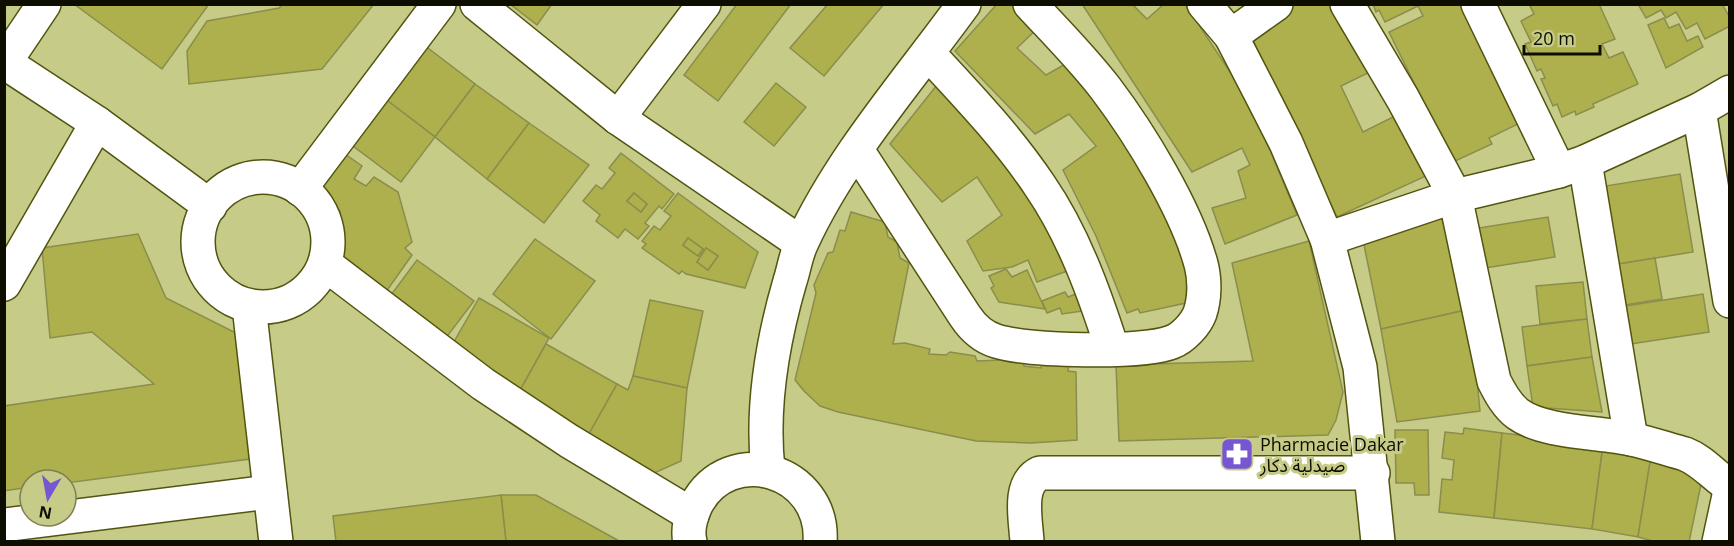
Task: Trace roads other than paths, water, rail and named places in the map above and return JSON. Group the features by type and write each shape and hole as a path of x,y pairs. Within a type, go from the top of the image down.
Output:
{"street":[{"path":"44,4 5,62 97,123 210,206"},
{"path":"300,189 439,4"},
{"path":"477,4 618,118 801,243"},
{"path":"618,118 704,4"},
{"path":"768,470 764,433 769,381 780,315 801,243 857,150 964,4"},
{"path":"857,150 965,316 981,333 995,341 1016,346 1158,347 1175,341 1186,332 1199,316 1204,283 1201,264 1170,192 1126,117 1077,55 1030,4"},
{"path":"1204,4 1231,36 1286,143 1327,239 1360,367 1373,473 1378,542"},
{"path":"1231,36 1276,4"},
{"path":"1347,4 1403,99 1455,195 1494,381 1500,394 1519,415 1540,424 1631,439 1688,455 1730,486"},
{"path":"1478,4 1572,166 1631,439"},
{"path":"928,53 983,113 1041,186 1068,236 1095,296 1112,348"},
{"path":"1327,239 1455,195 1572,166 1699,110 1730,92"},
{"path":"1699,110 1730,301"},
{"path":"4,284 97,123"},
{"path":"251,179 282,180 300,189 313,200 328,230 329,247 326,264 308,290 280,306 249,306 232,300 207,274 200,257 198,239 202,222 210,206 224,191 251,179"},
{"path":"326,264 483,384 569,441 691,528 700,498 713,484 730,474 748,469 768,470 786,477 801,488 812,503 819,520 820,542"},
{"path":"249,306 276,542"},
{"path":"1027,542 1026,491 1030,480 1040,473 1373,473"},
{"path":"1719,542 1730,491"},
{"path":"4,525 270,492"}],"place":[{"name":"Pharmacie Dakar صيدلية دكار","path":"1237,454"}]}
